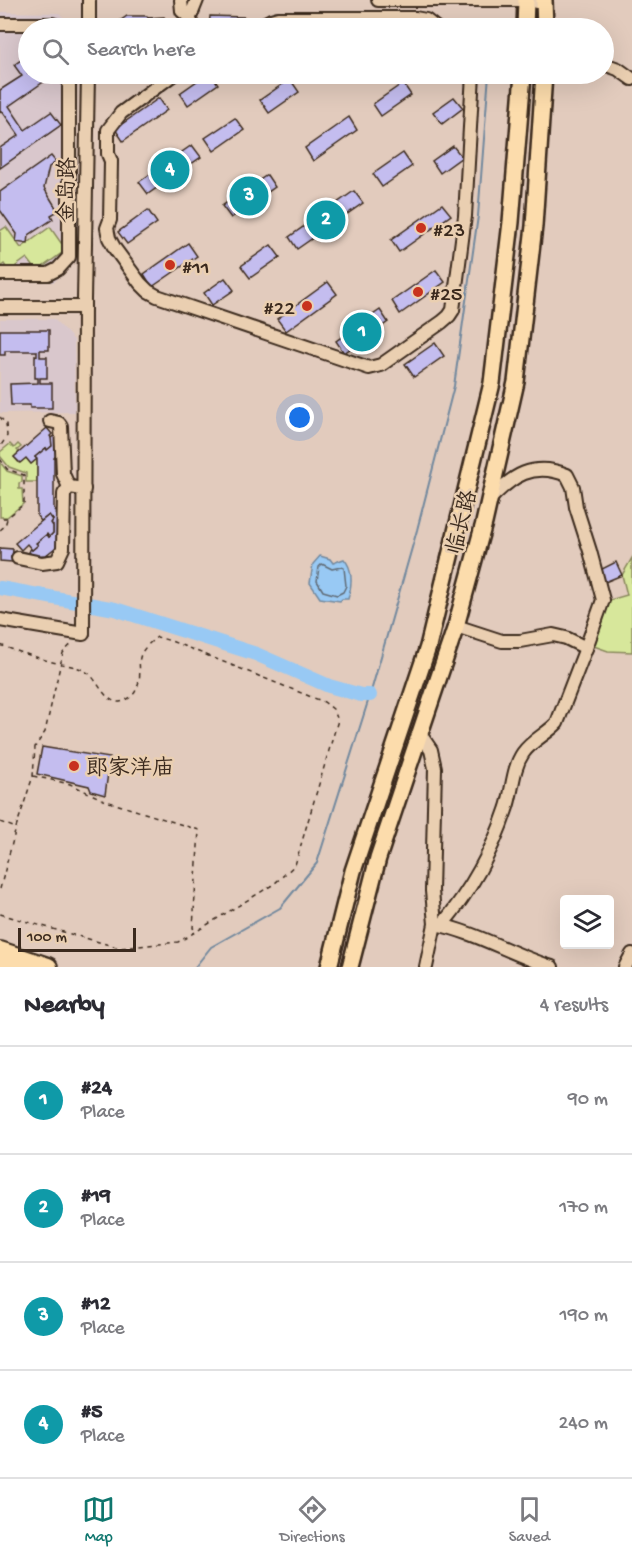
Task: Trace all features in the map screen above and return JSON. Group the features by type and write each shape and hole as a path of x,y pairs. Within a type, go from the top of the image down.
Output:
{"highway":[{"path":"0,951 48,967"}],"main road":[{"path":"525,18 526,0"},
{"path":"544,1 544,18"},
{"name":"临长路","path":"329,967 353,871 428,647 492,383 511,222 522,84"},
{"name":"临长路","path":"350,967 378,858 456,626 489,500 516,381 534,226 543,84"},
{"path":"0,962 17,967"}],"street":[{"path":"89,0 89,18"},
{"path":"181,0 182,10 188,16 191,15 197,0"},
{"path":"378,0 544,1"},
{"path":"278,18 415,18"},
{"path":"0,24 18,24"},
{"path":"614,68 632,79"},
{"path":"0,274 48,274 69,257 69,84"},
{"name":"金岛路","path":"83,634 84,304 88,84"},
{"path":"160,84 121,113 108,130 111,177 110,220 107,228 115,249 148,291 157,296 369,368 381,365 442,322 453,310 466,205 472,84"},
{"path":"0,300 84,304"},
{"path":"0,307 84,304"},
{"path":"50,421 59,423 61,426 63,474 69,487"},
{"path":"438,924 458,905 481,869 499,832 509,803 518,762 529,745 557,723 603,600 594,562 576,507 573,487 567,475 556,470 542,468 515,476 489,500"},
{"path":"69,487 84,489"},
{"path":"18,558 42,563 57,561 63,548 64,494 69,487"},
{"path":"0,620 83,634"},
{"path":"456,626 502,641 520,641 553,635 566,638 586,648"},
{"path":"420,734 431,750 435,768 432,891 438,924 426,967"},
{"path":"438,924 467,933 534,962 552,967"},
{"path":"625,967 632,954"}],"path":[{"path":"0,417 6,424 8,436 0,447"},
{"path":"0,459 7,469 24,475 24,504 7,518 5,526 0,530"},
{"path":"0,518 7,518"},
{"path":"0,890 16,828 33,776 35,747 45,732 60,664 66,648 83,634"},
{"path":"0,645 80,668 91,675 110,699 118,702 136,692 140,675 140,654 145,646 156,637 324,702 338,720 295,866 274,884 178,942 120,948 0,914"},
{"path":"33,776 70,784 106,801 199,830 192,928 198,930"},
{"path":"0,822 16,828"}],"shaded area":[{"path":"0,12 59,13 64,18 18,18 18,84 76,84 78,259 54,282 0,282"},
{"path":"0,319 54,319 74,340 75,412 0,413"}],"green space":[{"path":"6,227 21,248 50,227 66,250 37,271 27,258 9,271 4,264 0,267 0,231"},
{"path":"10,444 14,448 18,444 21,447 14,457 19,463 26,458 31,464 37,459 37,482 26,482 26,473 9,467 0,456 0,452"},
{"path":"0,462 7,471 22,476 19,489 22,489 23,504 7,517 0,517"},
{"path":"632,558 632,652 608,651 591,645 606,601 627,595 622,575"}],"water":[{"path":"320,556 330,559 333,563 344,559 347,563 351,578 348,599 340,601 320,598 310,583 313,564"}],"building":[{"path":"147,16 148,18 124,18"},
{"path":"210,16 244,18 210,18"},
{"path":"18,79 18,84 41,84 9,106 25,130 51,112 61,125 0,168 0,148 19,135 2,111 0,112 0,90"},
{"path":"193,84 218,84 188,105 180,93"},
{"path":"283,84 293,84 299,92 269,113 260,100"},
{"path":"402,84 411,95 381,116 373,104"},
{"path":"454,97 463,108 442,124 433,112"},
{"path":"159,98 167,110 123,141 115,129"},
{"path":"349,117 357,130 313,161 305,148"},
{"path":"235,118 244,130 214,151 205,138"},
{"path":"192,145 201,157 148,194 139,182"},
{"path":"453,146 462,157 440,173 432,161"},
{"path":"403,153 412,166 382,187 373,174"},
{"path":"51,156 56,162 49,167 44,188 58,211 51,215 53,219 29,235 28,244 16,242 17,234 0,210 0,192"},
{"path":"267,175 275,187 231,218 222,206"},
{"path":"354,191 363,203 297,249 289,237"},
{"name":"#23","path":"442,204 451,215 399,252 391,240"},
{"path":"148,210 157,223 127,244 118,232"},
{"name":"#11","path":"188,243 197,256 152,287 144,274"},
{"path":"271,245 280,257 250,278 241,266"},
{"name":"#25","path":"436,270 445,282 400,314 392,301"},
{"path":"225,278 234,290 212,305 204,293"},
{"name":"#22","path":"328,282 337,294 286,331 277,319"},
{"path":"380,310 388,322 344,353 336,341"},
{"path":"0,330 49,330 49,350 40,350 40,357 47,357 47,378 40,378 40,383 52,383 52,408 11,405 10,384 38,383 38,378 35,378 37,351 5,351 5,355 0,355"},
{"path":"435,343 444,356 414,377 405,364"},
{"path":"47,428 52,434 50,436 52,446 35,457 37,459 31,464 26,458 20,463 14,457"},
{"path":"56,434 58,453 54,458 54,508 60,518 60,544 46,555 33,556 29,552 31,548 32,550 38,545 36,543 47,534 49,537 53,533 51,523 53,520 49,515 41,521 37,516 37,459 35,457 52,446 51,438"},
{"path":"49,515 53,520 51,523 53,533 49,537 47,534 36,543 38,545 32,550 27,544 21,550 15,543"},
{"path":"0,548 13,549 12,562 0,561"},
{"path":"616,562 622,575 605,582 600,570"},
{"name":"郎家洋庙","path":"42,747 110,758 105,795 91,791 89,786 37,774"}],"waterway":[{"path":"195,967 211,947 280,908 317,863 370,695 417,530 454,386 478,216 488,84"},
{"path":"0,588 115,609 256,654 329,686 361,695 370,695"}],"place":[{"name":"#5","path":"170,170"},
{"name":"#12","path":"249,196"},
{"name":"#19","path":"326,220"},
{"name":"#23","path":"421,228"},
{"name":"#11","path":"170,265"},
{"name":"#25","path":"418,292"},
{"name":"#22","path":"307,306"},
{"name":"#24","path":"362,332"},
{"name":"郎家洋庙","path":"74,766"}]}
